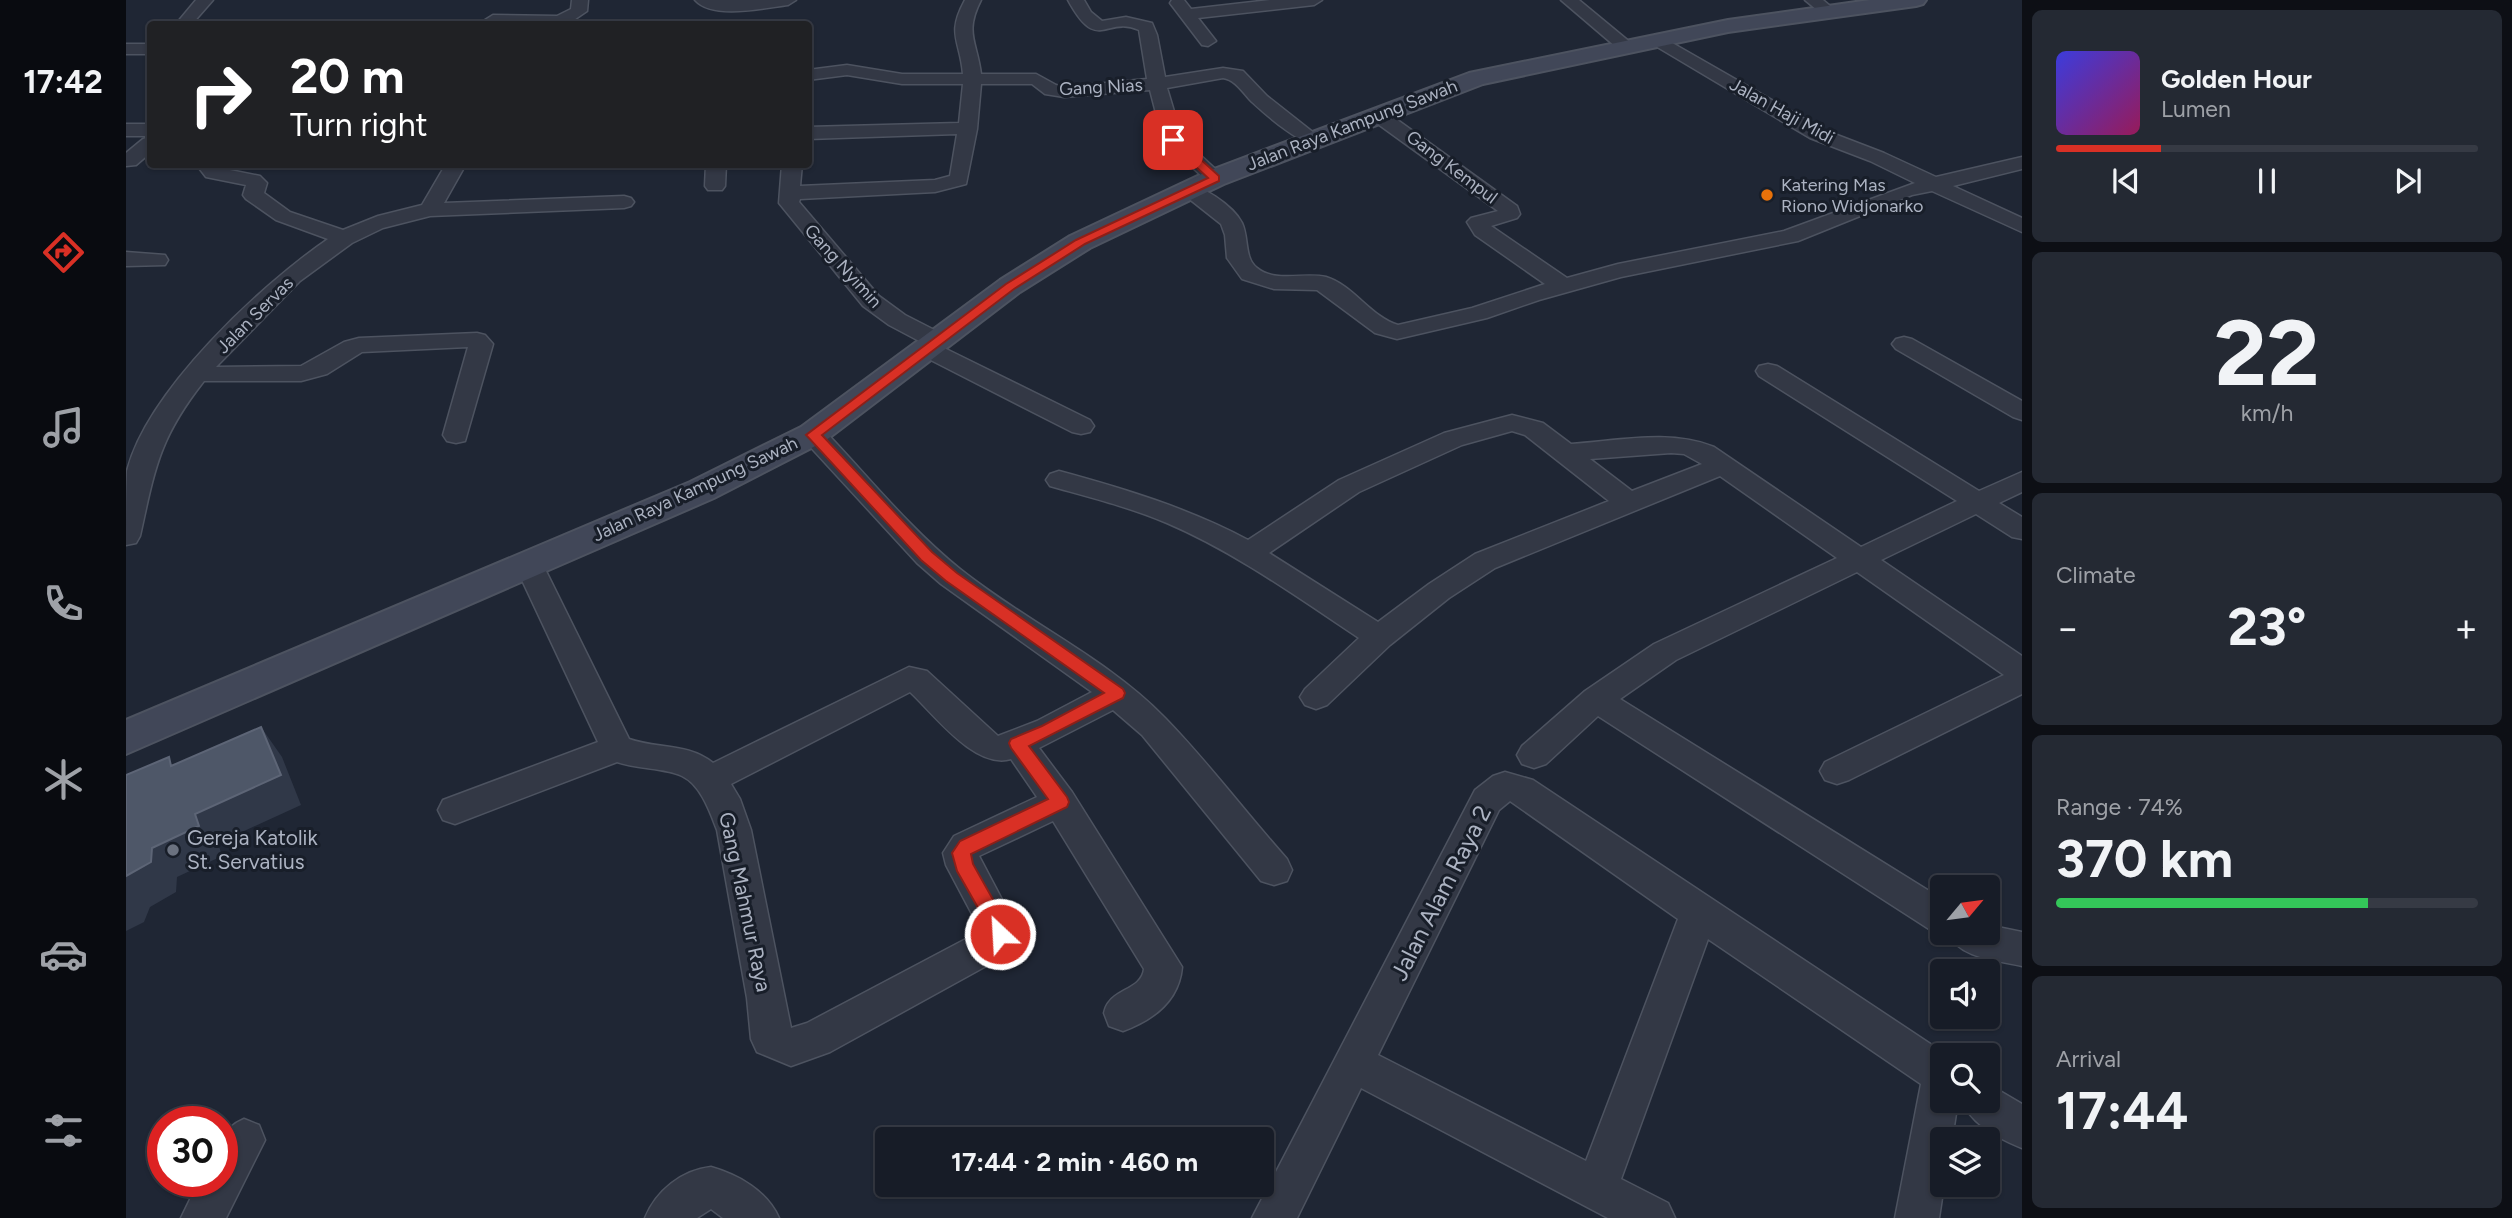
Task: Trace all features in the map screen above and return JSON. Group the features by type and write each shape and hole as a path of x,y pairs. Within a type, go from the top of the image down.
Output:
{"street":[{"path":"187,21 205,0"},
{"path":"564,21 579,11 580,0"},
{"path":"703,0 712,5 788,0"},
{"path":"791,168 788,193 935,186 959,180 972,77 960,35 966,11 973,0"},
{"path":"1076,0 1090,23 1097,26 1132,23 1146,27 1157,84 1223,73 1237,75 1261,100 1314,141"},
{"path":"1175,0 1208,41"},
{"path":"1187,15 1253,3 1314,0"},
{"path":"1569,0 1628,48"},
{"name":"Jalan Raya Kampung Sawah","path":"126,738 702,490 813,435 1010,286 1080,242 1215,178 1477,78 1821,6 1916,0"},
{"path":"493,20 516,21"},
{"name":"Jalan Haji Midi","path":"1660,41 1816,134 1877,157 2022,226"},
{"path":"126,49 147,49"},
{"name":"Gang Nias","path":"812,75 847,71 902,79 1036,79 1051,90 1064,92 1157,84 1173,140 1215,178"},
{"name":"Gang Kempul","path":"1378,115 1510,210 1510,214 1478,222 1483,230 1563,286"},
{"path":"812,133 967,128"},
{"path":"126,130 147,130"},
{"path":"129,161 147,146"},
{"path":"1188,190 1216,208 1231,222 1237,235 1238,258 1250,274 1274,282 1322,283 1376,323 1397,332 1411,331 1479,313 1618,271 1790,236 1905,191 2022,163"},
{"path":"209,168 213,173 253,180 257,183 253,195 282,216 344,238"},
{"path":"430,210 454,168"},
{"path":"715,186 716,168"},
{"name":"Gang Nyimin","path":"788,193 789,203 871,301 932,345 1081,426"},
{"name":"Jalan Servas","path":"126,536 137,450 197,374 236,332 311,260 344,238 390,219 430,210 624,202"},
{"path":"126,259 157,260"},
{"path":"197,374 298,374 325,366 349,348 359,345 477,340 481,344 456,435"},
{"path":"1904,344 2022,412"},
{"path":"1768,371 2022,530"},
{"path":"1249,553 1349,486 1417,454 1487,428 1511,423 1525,425 1627,501"},
{"path":"813,435 927,556 951,577 1117,693 1153,726 1274,870"},
{"path":"1565,453 1671,444 1688,446 1705,453 2022,672"},
{"path":"1315,697 1379,637 1439,591 1485,561 1723,464"},
{"path":"1059,480 1166,511 1249,553 1379,637"},
{"path":"1534,755 1596,699 1665,652 1862,560 2022,481"},
{"path":"455,810 617,748 528,564"},
{"path":"709,780 909,679 916,679 985,744 995,750 1006,749 1048,730 1117,693"},
{"path":"1837,771 2022,680"},
{"path":"1596,699 1930,910"},
{"path":"1017,743 1060,802 1163,967 1163,981 1158,990 1123,1013"},
{"name":"Gang Mahmur Raya","path":"617,748 636,755 689,763 709,780 723,799 734,830 766,998 771,1039 791,1047 816,1039 995,942 999,928 964,865 961,853 966,846 1060,802"},
{"name":"Jalan Alam Raya 2","path":"1274,1218 1487,800 1500,788 1511,786 1521,790 1930,1068"},
{"path":"1596,1189 1699,912"},
{"path":"2000,944 2022,949"},
{"path":"1353,1063 1653,1218"},
{"name":"Jalan Alam Raya 2","path":"1917,1218 1935,1113"},
{"path":"2000,1113 2022,1128"},
{"path":"203,1218 244,1140"},
{"path":"667,1218 684,1199 699,1189 713,1187 723,1190 757,1218"}],"building":[{"path":"261,727 281,775 195,814 199,826 152,848 151,862 126,876 126,775 169,757 171,766"}],"place":[{"name":"Katering Mas Riono Widjonarko","path":"1767,195"},
{"name":"Gereja Katolik St. Servatius","path":"173,850"}],"route":[{"path":"1000,934 960,857 961,853 966,846 1060,802 1017,743 1048,730 1117,693 951,577 927,556 813,435 1010,286 1080,242 1215,178 1183,152 1173,140"}]}
